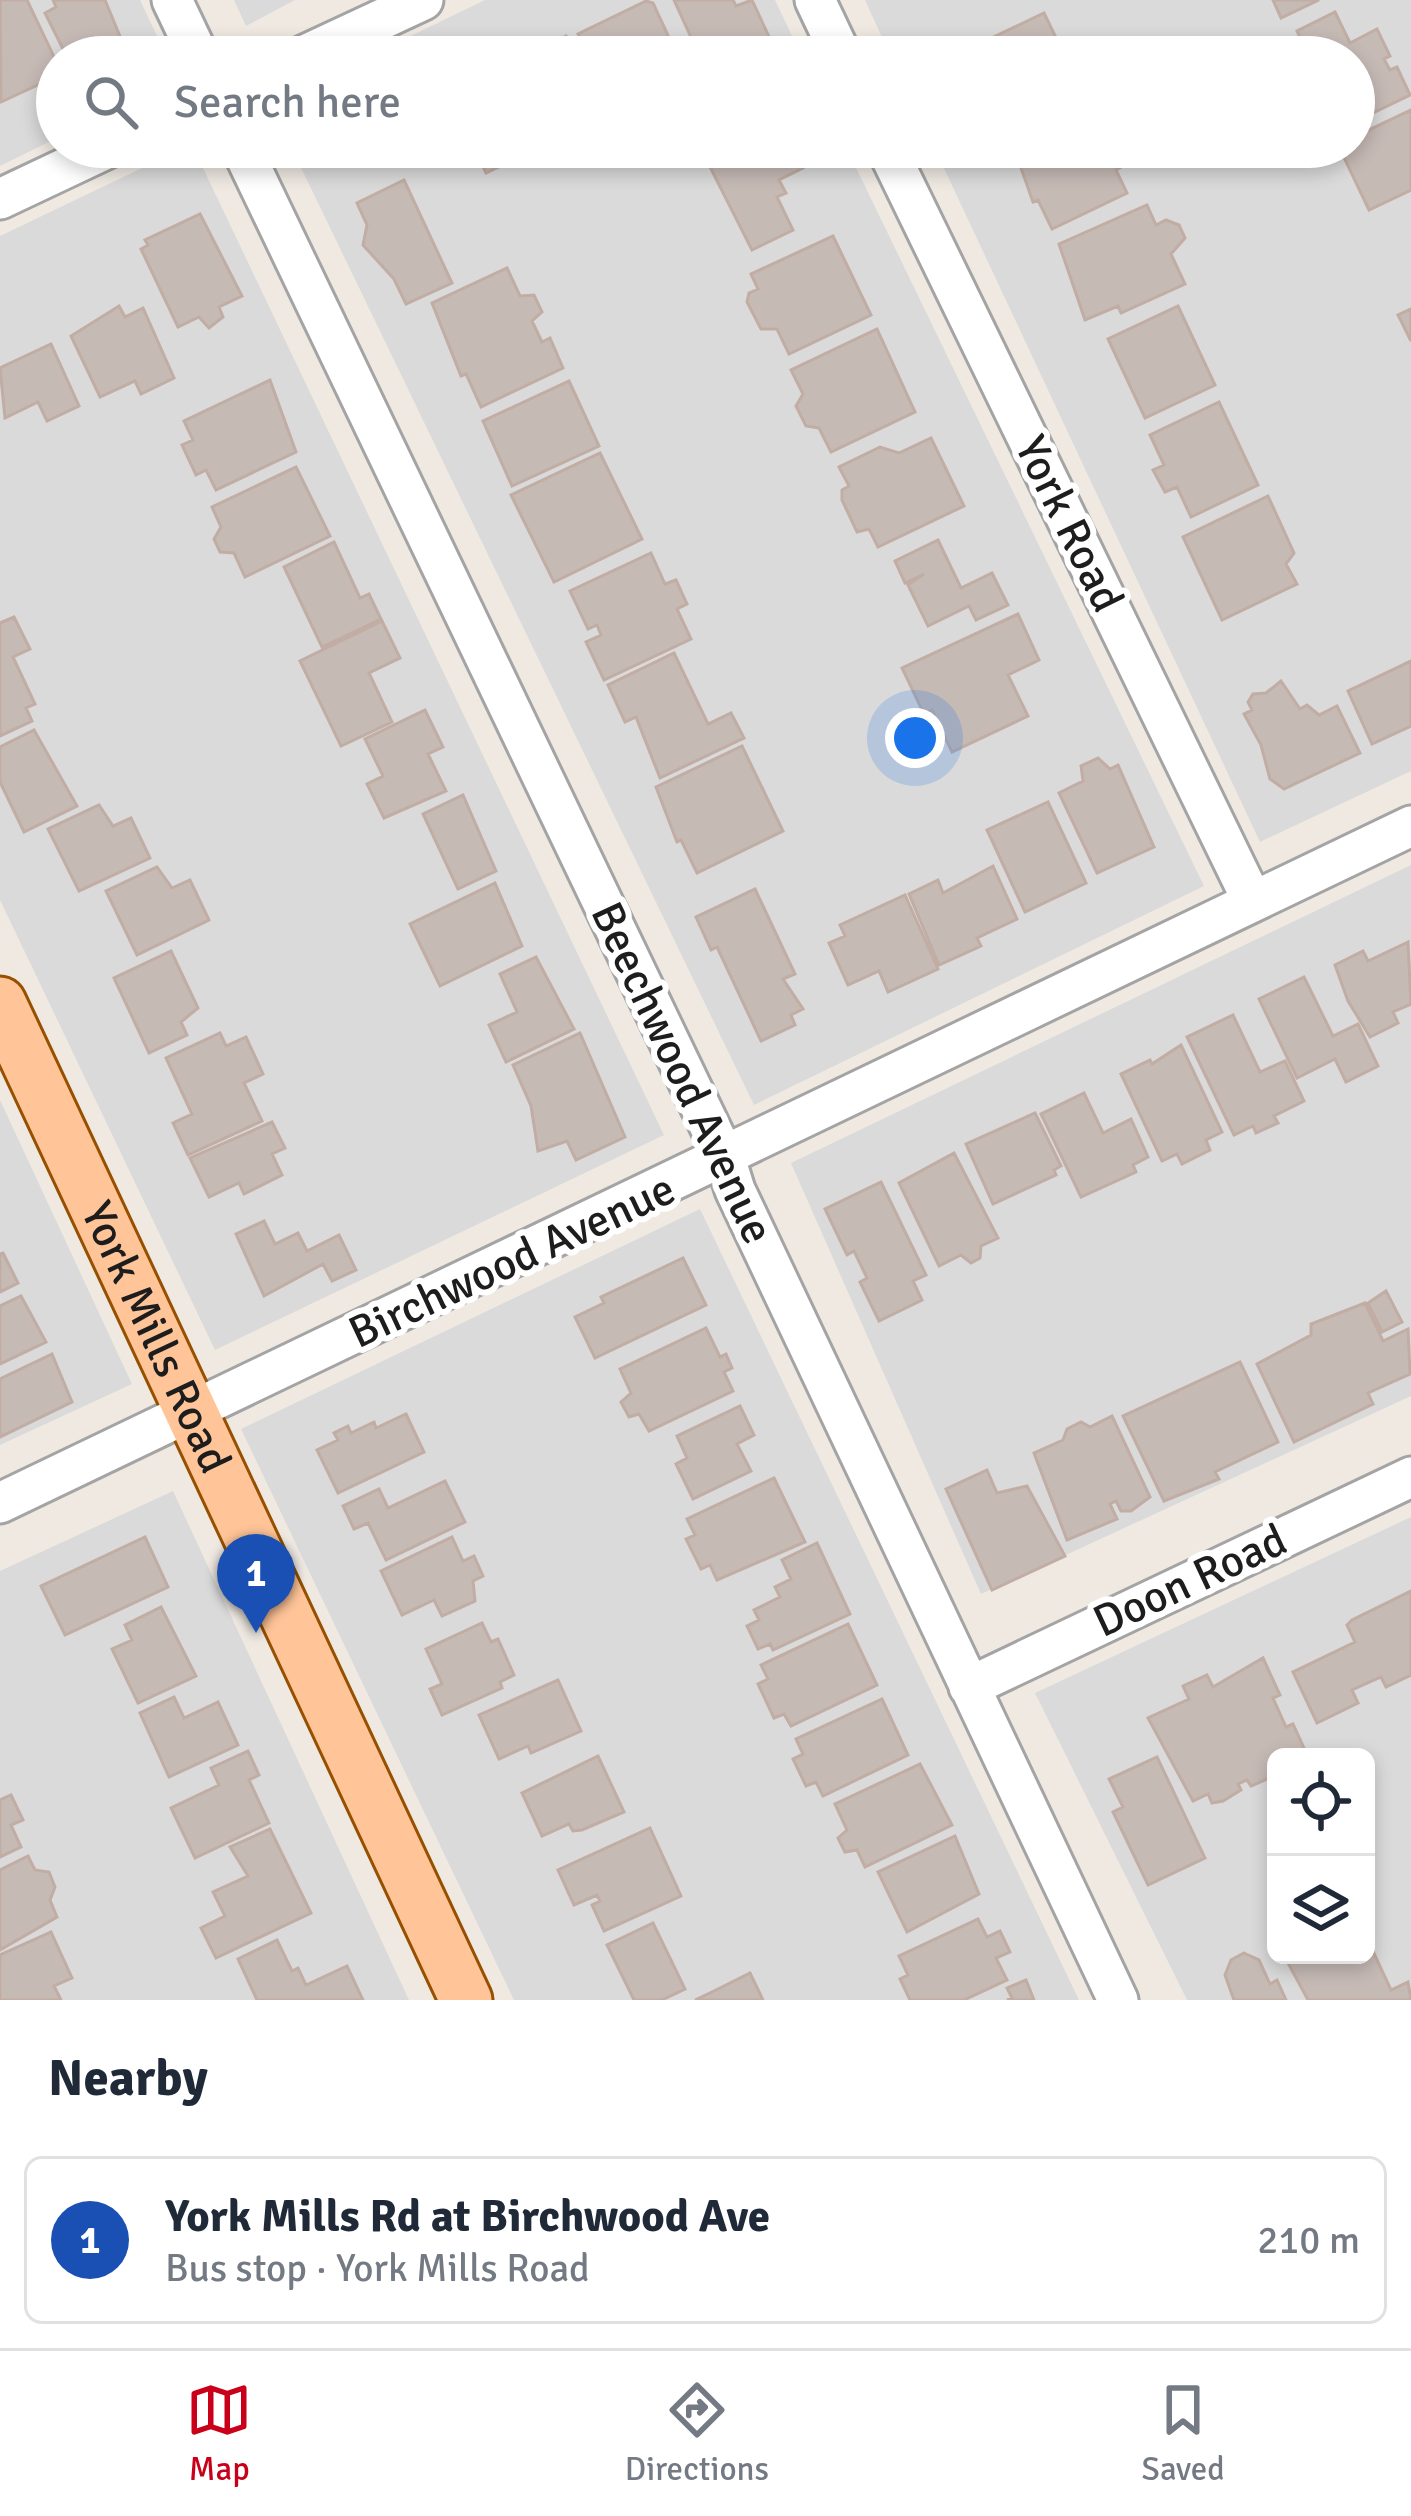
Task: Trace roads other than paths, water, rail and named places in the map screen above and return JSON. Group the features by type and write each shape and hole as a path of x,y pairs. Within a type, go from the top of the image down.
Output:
{"main road":[{"name":"York Mills Road","path":"0,1003 466,2000"}],"street":[{"path":"172,0 189,36"},
{"path":"346,36 422,0"},
{"path":"815,0 832,36"},
{"path":"0,199 66,168"},
{"name":"Beechwood Avenue","path":"251,168 725,1158 735,1190 1118,2000"},
{"name":"York Road","path":"896,168 1252,900"},
{"name":"Birchwood Avenue","path":"0,1503 1411,826"},
{"name":"Doon Road","path":"969,1687 1411,1477"}],"place":[{"name":"York Mills Rd at Birchwood Ave","path":"256,1633"}]}
